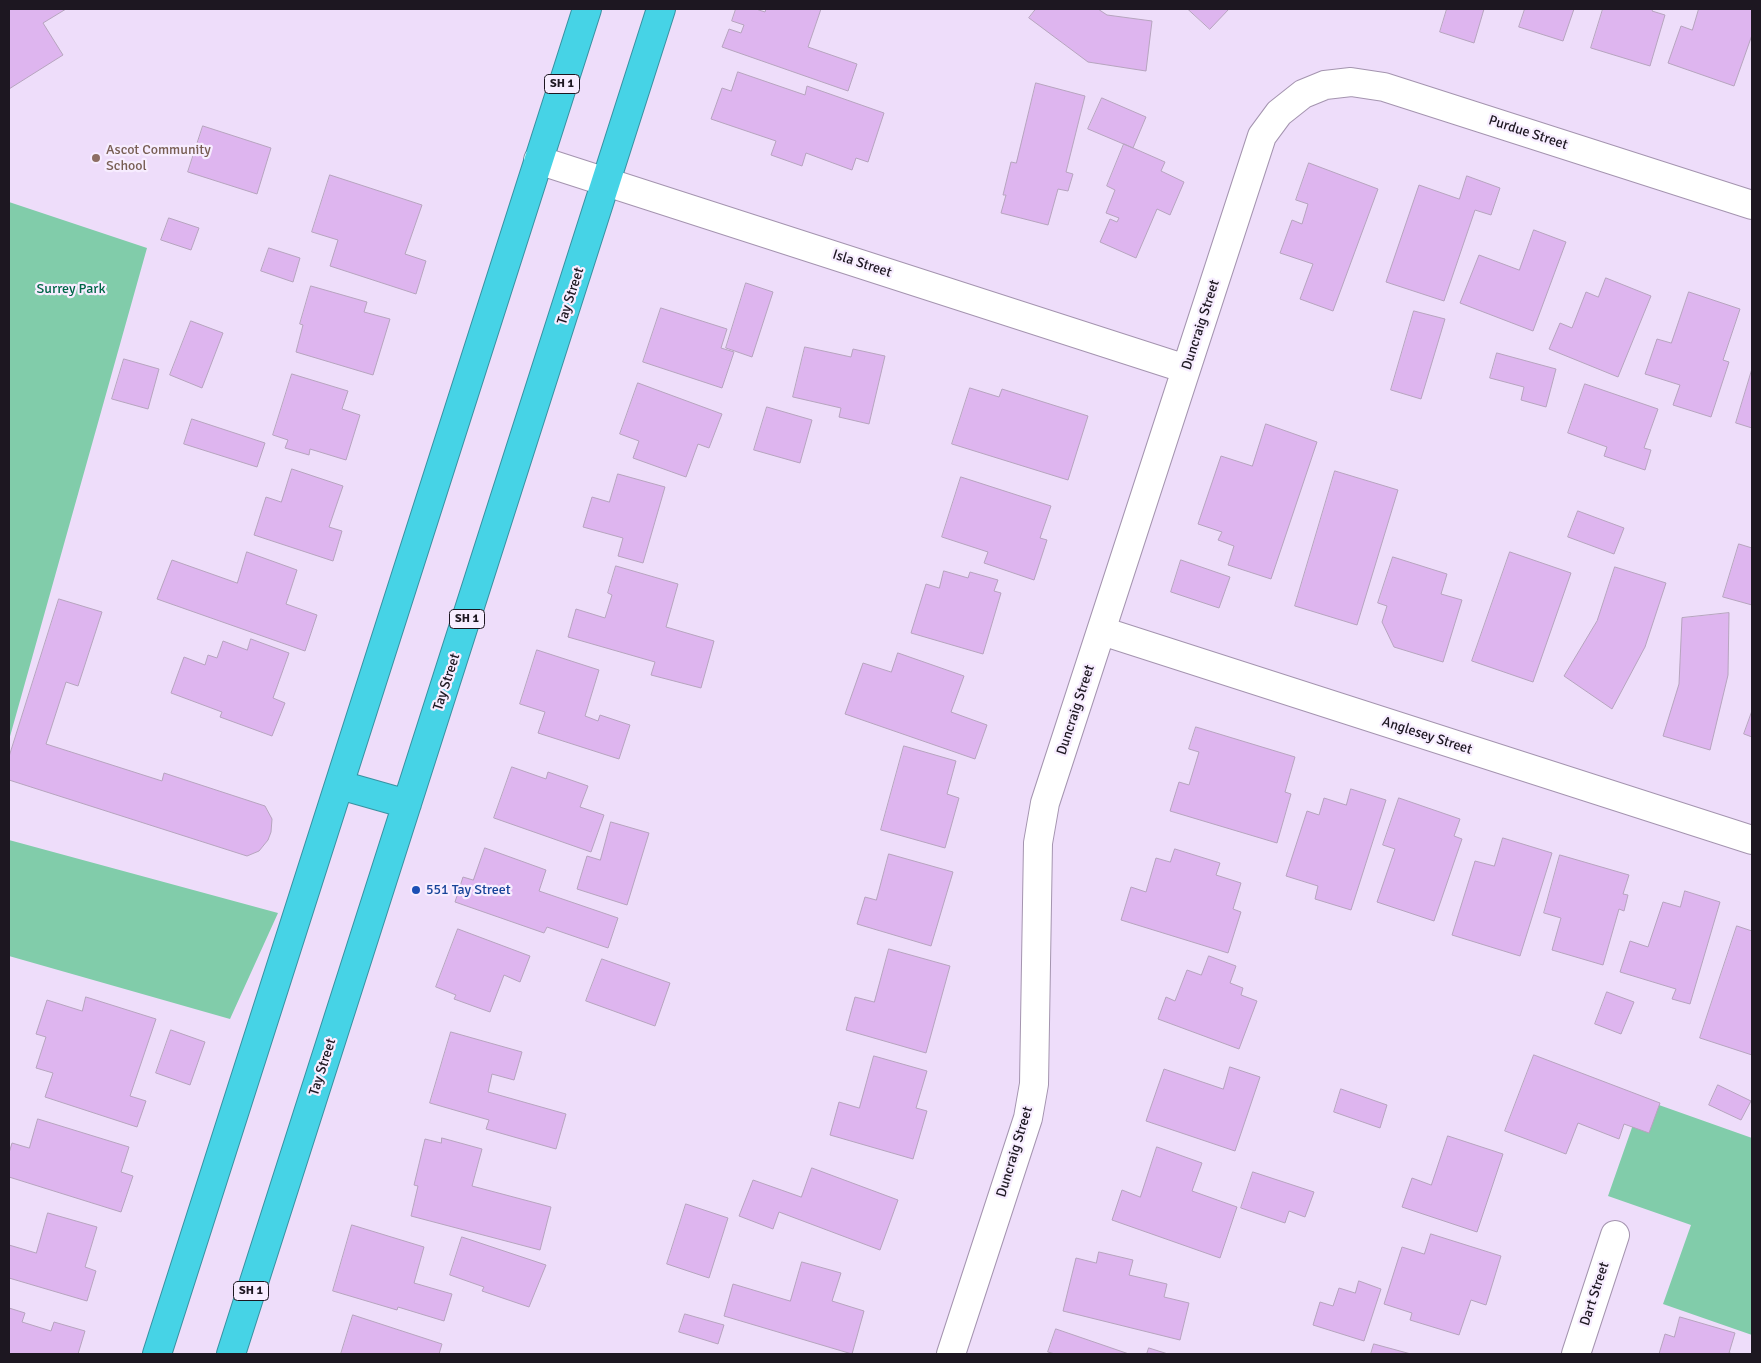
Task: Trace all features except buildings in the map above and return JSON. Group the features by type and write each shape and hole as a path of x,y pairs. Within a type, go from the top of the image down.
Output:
{"highway":[{"name":"SH 1","path":"157,1354 587,9"},
{"name":"Tay Street","path":"231,1354 607,183 661,9"},
{"path":"340,785 407,804"}],"street":[{"name":"Purdue Street","path":"1303,94 1325,85 1351,82 1384,87 1752,205"},
{"name":"Duncraig Street","path":"951,1354 1028,1118 1034,1084 1038,843 1045,803 1262,136 1279,113 1303,94"},
{"name":"Isla Street","path":"538,160 1186,369"},
{"name":"Anglesey Street","path":"1102,631 1752,840"},
{"name":"Dart Street","path":"1576,1354 1614,1235"}],"green space":[{"name":"Surrey Park","path":"9,202 147,248 9,740"},
{"path":"9,840 278,913 230,1019 9,956"},
{"path":"1642,1099 1752,1138 1752,1335 1663,1304 1691,1225 1608,1196"}],"place":[{"name":"Ascot Community School","path":"96,158"},
{"name":"551 Tay Street","path":"416,890"}]}
